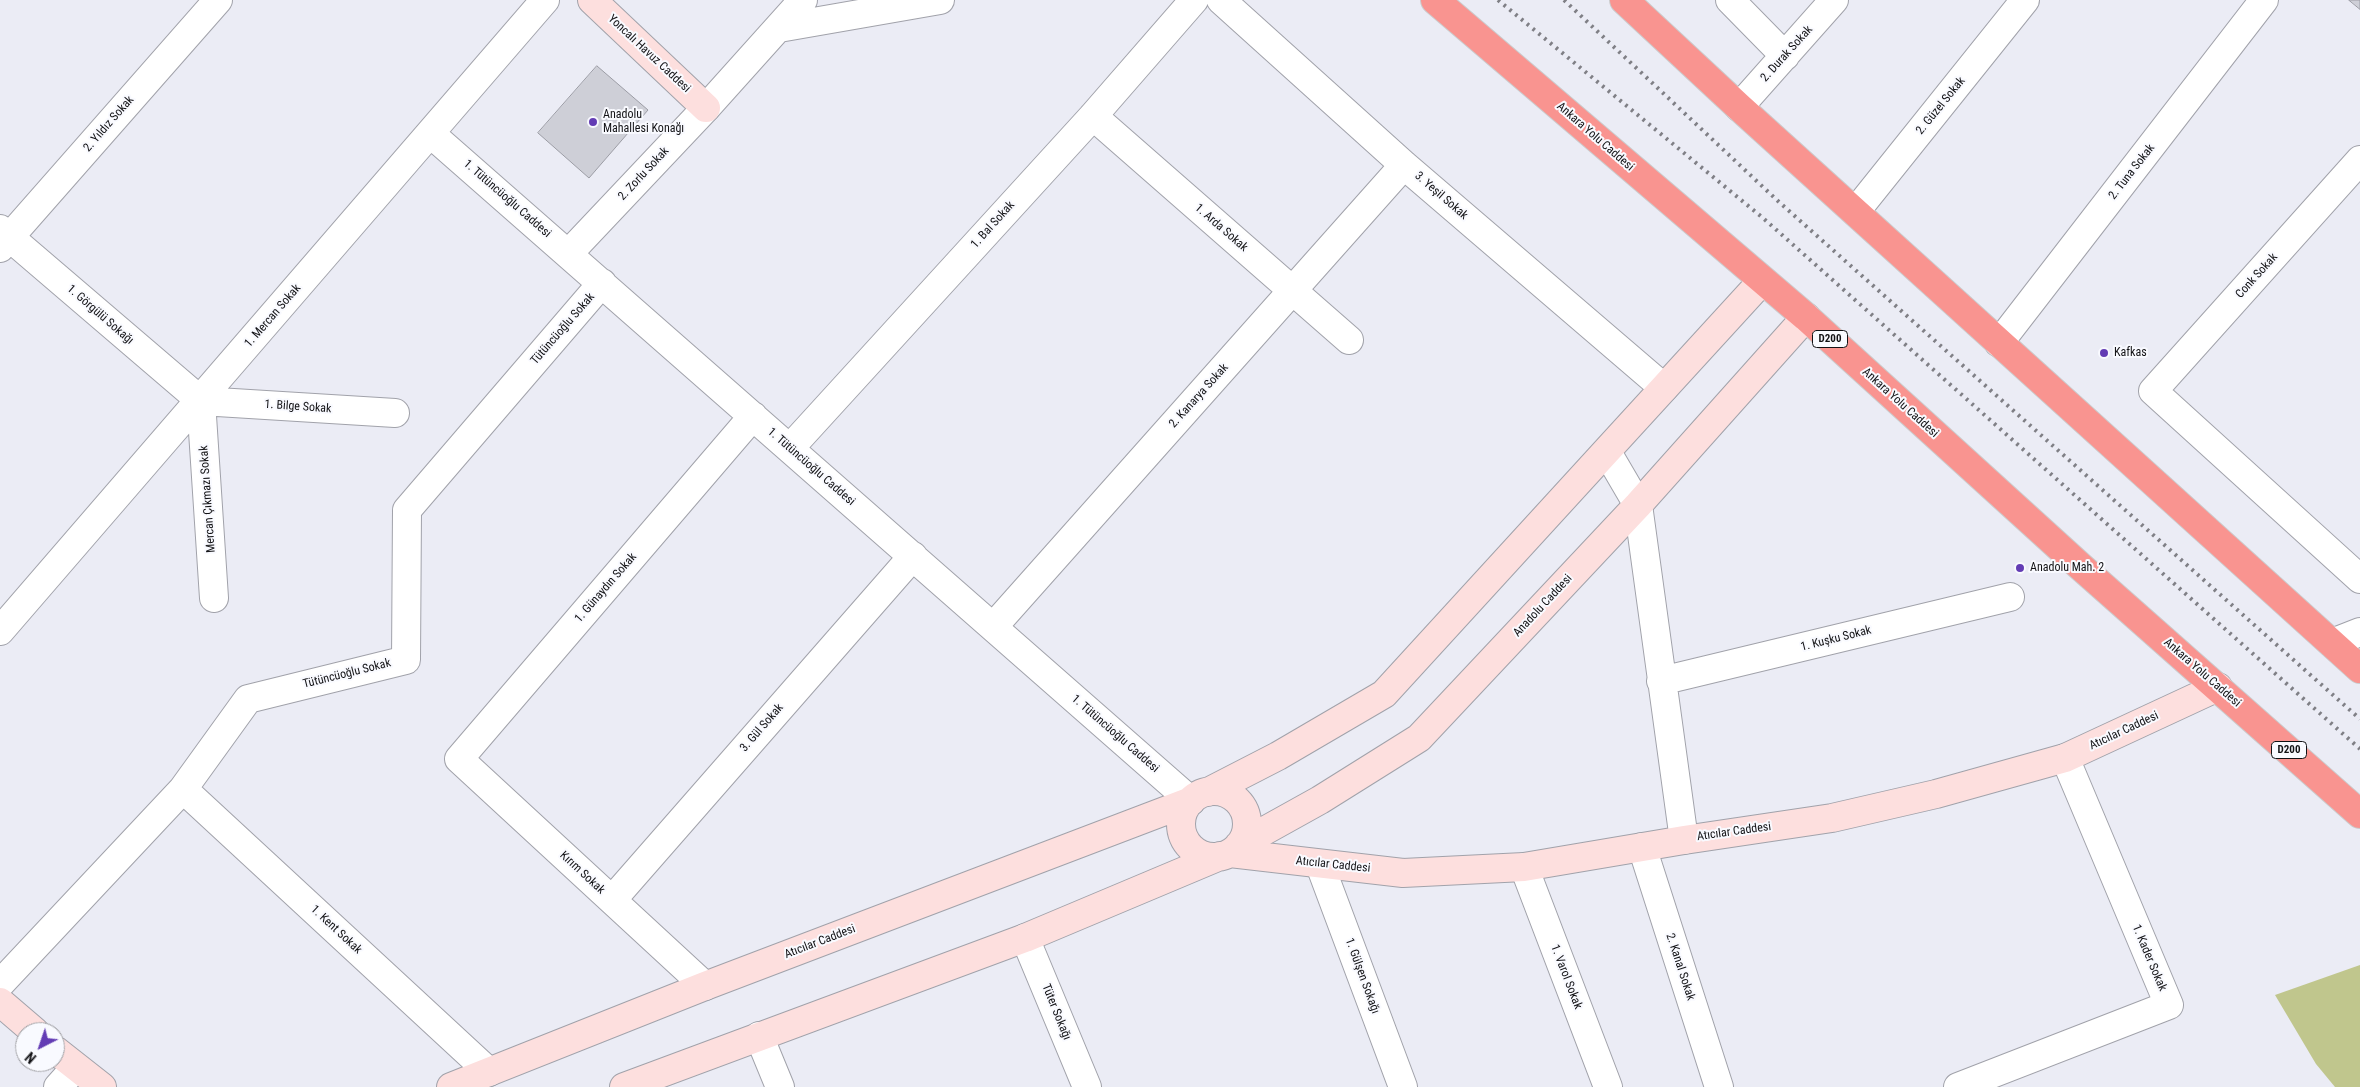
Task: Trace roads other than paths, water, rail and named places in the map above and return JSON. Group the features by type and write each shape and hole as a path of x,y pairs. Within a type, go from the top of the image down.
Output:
{"highway":[{"name":"Ankara Yolu Caddesi","path":"1435,0 1806,317 2082,567 2360,814"},
{"path":"1624,0 1739,107 2360,669"},
{"path":"2218,687 2360,834"}],"main road":[{"name":"Yoncalı Havuz Caddesi","path":"592,0 706,108"},
{"path":"1230,852 1200,853 1186,839 1182,829 1182,819 1200,796 1278,756 1384,694 1762,281"},
{"name":"Anadolu Caddesi","path":"1230,852 1320,800 1419,738 1638,505 1806,317"},
{"name":"Atıcılar Caddesi","path":"1230,852 1320,865 1403,873 1524,868 1684,840 1832,818 1936,794 2065,758 2218,687"},
{"path":"624,1087 1025,938 1230,852 1248,825 1241,804 1232,796 1222,792 1200,796"},
{"name":"Atıcılar Caddesi","path":"450,1087 705,986 1200,796"},
{"path":"0,1002 23,1022"},
{"path":"67,1078 102,1087"}],"street":[{"name":"2. Yıldız Sokak","path":"3,238 218,0"},
{"name":"1. Mercan Sokak","path":"0,631 545,0"},
{"name":"2. Zorlu Sokak","path":"569,253 706,108 803,0"},
{"path":"779,28 940,0"},
{"name":"1. Bal Sokak","path":"790,448 1093,116 1194,0"},
{"name":"3. Yeşil Sokak","path":"1221,0 1404,165 1664,388"},
{"path":"1730,0 1785,56"},
{"name":"2. Durak Sokak","path":"1739,107 1834,0"},
{"name":"2. Güzel Sokak","path":"1856,212 2026,0"},
{"name":"2. Tuna Sokak","path":"1999,343 2264,0"},
{"name":"1. Arda Sokak","path":"1093,116 1349,340"},
{"name":"1. Tütüncüoğlu Caddesi","path":"431,134 569,253 993,627 1200,796"},
{"name":"Conk Sokak","path":"2360,160 2153,391 2360,579"},
{"name":"2. Kanarya Sokak","path":"993,627 1404,165"},
{"name":"1. Görgülü Sokağı","path":"3,238 201,400"},
{"name":"Tütüncüoğlu Sokak","path":"0,984 182,789 248,699 406,660 407,510 602,283"},
{"name":"1. Bilge Sokak","path":"201,400 395,413"},
{"name":"Mercan Çıkmazı Sokak","path":"201,400 214,598"},
{"name":"1. Günaydın Sokak","path":"459,759 753,416"},
{"path":"1607,452 1638,505 1684,840"},
{"name":"3. Gül Sokak","path":"612,900 913,556"},
{"name":"1. Kuşku Sokak","path":"1661,681 2010,597"},
{"path":"2332,643 2360,632"},
{"name":"1. Kader Sokak","path":"1958,1087 2169,1005 2065,758"},
{"name":"Kırım Sokak","path":"459,759 705,986"},
{"name":"1. Kent Sokak","path":"182,789 489,1072"},
{"name":"2. Kanal Sokak","path":"1642,847 1718,1087"},
{"name":"1. Gülşen Sokağı","path":"1320,865 1404,1087"},
{"name":"1. Varol Sokak","path":"1524,868 1608,1087"},
{"name":"Tüter Sokağı","path":"1025,938 1087,1087"},
{"path":"759,1036 780,1087"}],"railway":[{"path":"1498,0 1763,218 2360,749"},
{"path":"1564,0 1779,202 2360,719"}],"place":[{"name":"Anadolu Mahallesi Konağı","path":"593,122"},
{"name":"Kafkas","path":"2104,353"},
{"name":"Anadolu Mah. 2","path":"2020,568"}]}
